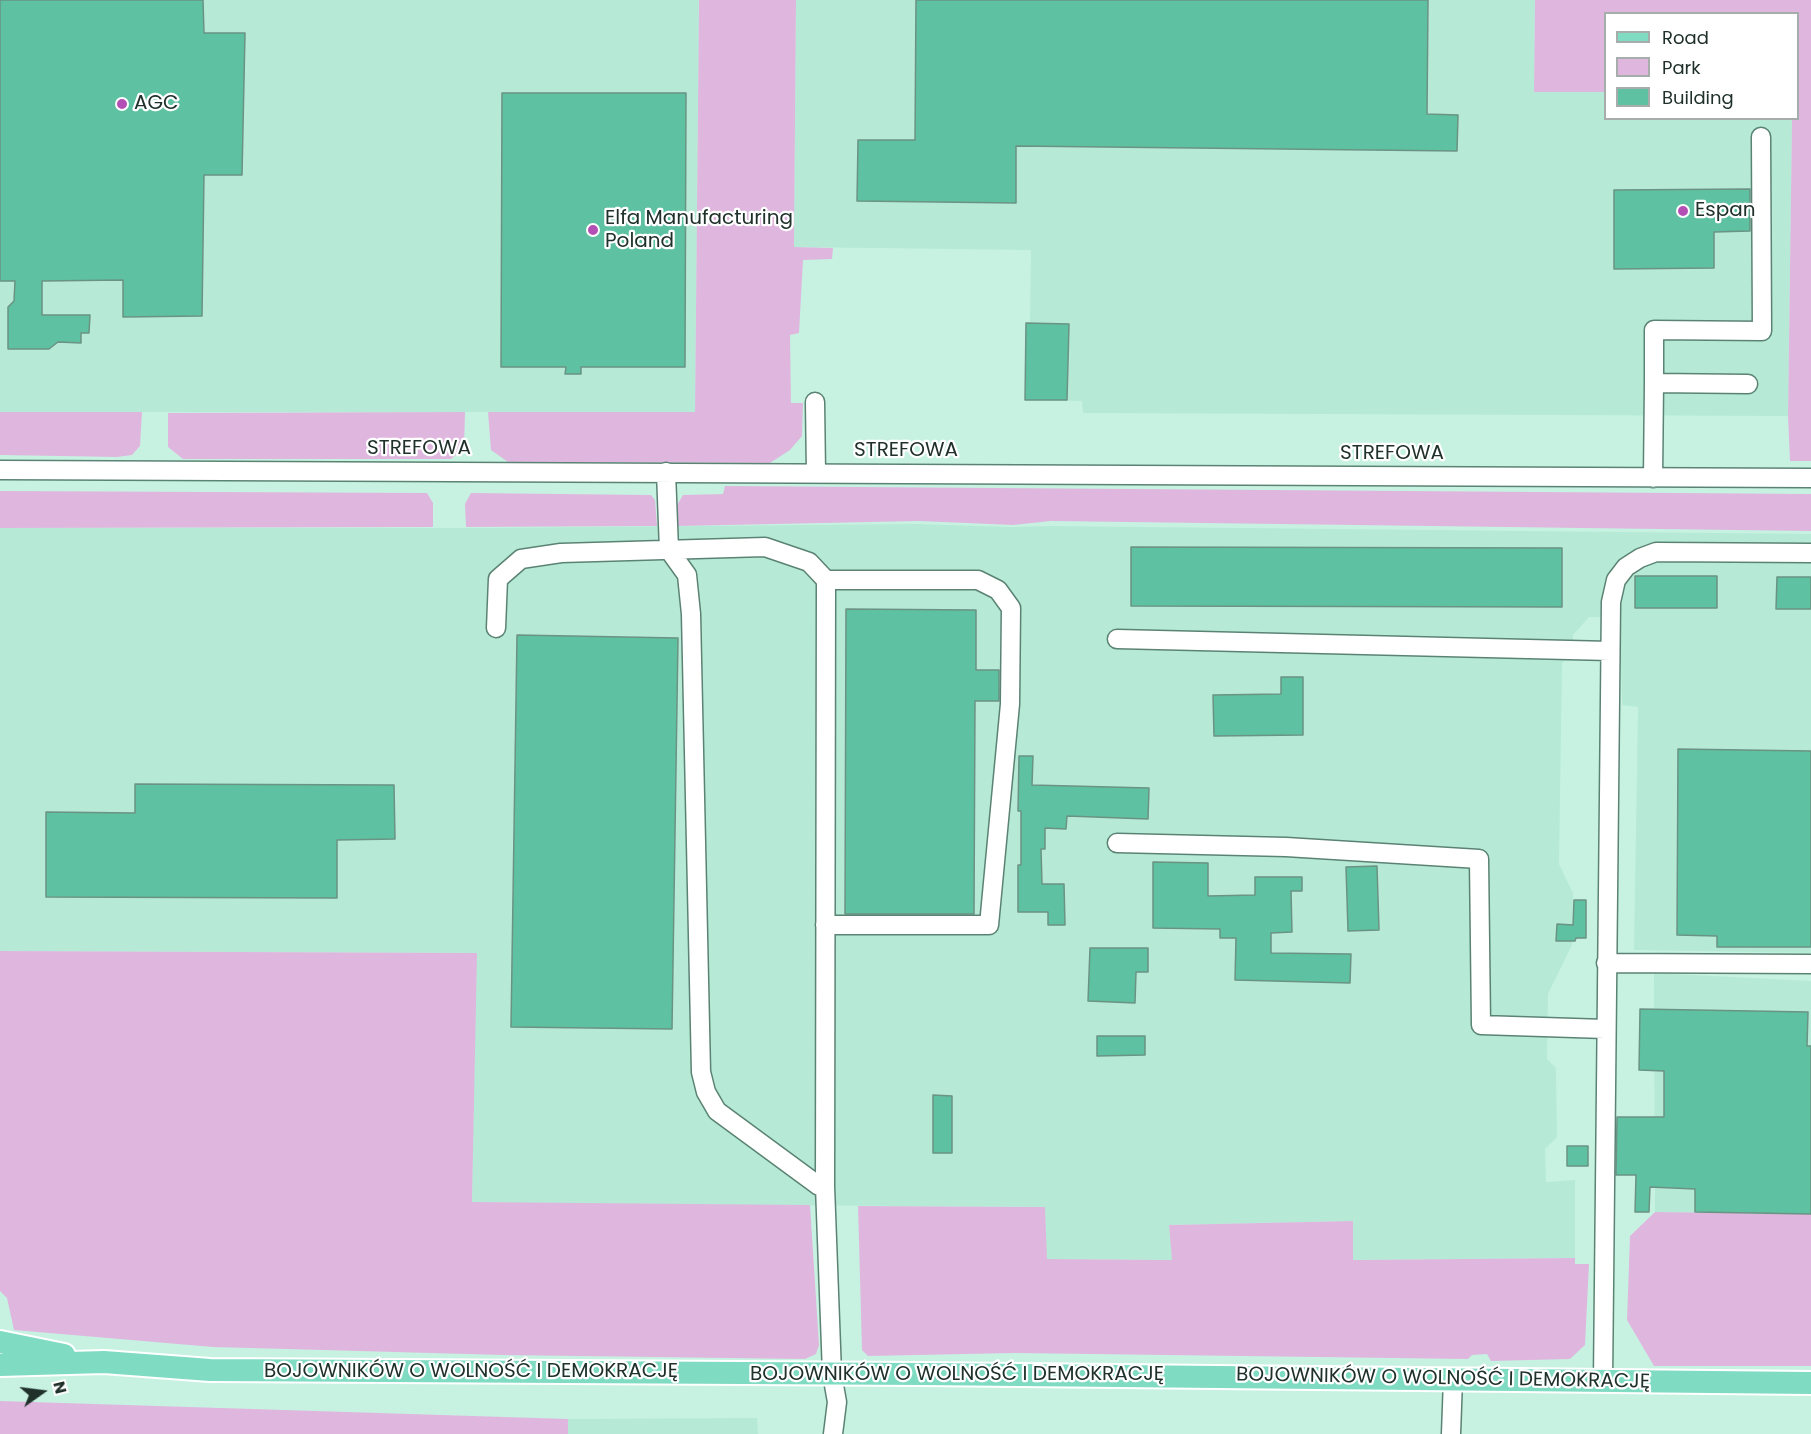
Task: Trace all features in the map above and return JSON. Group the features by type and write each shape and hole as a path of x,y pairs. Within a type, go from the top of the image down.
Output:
{"main road":[{"name":"BOJOWNIKÓW O WOLNOŚĆ I DEMOKRACJĘ","path":"0,1342 104,1362"},
{"name":"BOJOWNIKÓW O WOLNOŚĆ I DEMOKRACJĘ","path":"0,1365 104,1362 210,1370 1811,1383"}],"street":[{"path":"1653,478 1654,330 1762,331 1761,137"},
{"path":"1654,383 1748,384"},
{"path":"815,402 816,473"},
{"name":"STREFOWA","path":"0,470 1811,478"},
{"path":"666,472 669,550 687,575 691,614 700,1072 706,1092 717,1111 819,1186 825,1186"},
{"path":"496,628 498,579 521,560 561,553 765,547 809,562 826,580 825,1186 832,1374 837,1402 833,1434"},
{"path":"1602,1380 1610,651 1611,602 1616,580 1626,567 1656,552 1811,553"},
{"path":"825,925 989,925 1010,704 1011,608 998,590 978,580 826,580"},
{"path":"1117,639 1610,651"},
{"path":"1117,843 1286,847 1479,859 1481,1025 1605,1029"},
{"path":"1606,963 1811,964"},
{"path":"1451,1434 1453,1379"}],"shaded area":[{"path":"0,0 699,0 695,412 0,412"},
{"path":"796,0 1535,0 1534,92 1604,92 1604,120 1792,120 1788,416 1083,413 1082,401 1029,400 1031,250 794,247"},
{"path":"917,524 1012,527 1811,534 1811,953 1634,950 1638,707 1622,705 1620,617 1589,617 1573,635 1573,652 1562,663 1559,864 1573,893 1572,945 1548,994 1547,1059 1556,1068 1557,1137 1545,1149 1546,1182 1575,1180 1575,1258 1353,1260 1352,1221 1170,1225 1173,1260 1046,1259 1045,1207 472,1203 476,953 0,951 0,528 481,528"},
{"path":"1654,973 1811,981 1811,1214 1655,1212"},
{"path":"757,1418 758,1434 568,1434 568,1419"}],"green space":[{"path":"699,0 796,0 794,247 833,248 832,259 803,260 799,333 790,335 791,403 803,403 802,436 790,450 770,463 508,462 491,450 488,412 695,412"},
{"path":"1535,0 1811,0 1811,461 1790,461 1788,416 1792,120 1799,120 1799,12 1604,12 1604,92 1534,92"},
{"path":"0,412 142,412 140,446 132,455 117,457 0,455"},
{"path":"465,412 464,448 451,459 183,459 168,447 168,413"},
{"path":"725,486 1811,494 1811,531 1051,521 1013,525 919,521 678,526 677,505 683,495 723,494"},
{"path":"0,491 427,493 433,503 433,527 0,528"},
{"path":"471,493 651,495 655,500 657,526 466,527 465,504"},
{"path":"0,951 477,953 472,1202 810,1205 819,1345 816,1354 805,1359 503,1355 213,1347 14,1330 7,1298 0,1291"},
{"path":"858,1206 1045,1207 1047,1259 1172,1260 1169,1225 1353,1221 1353,1260 1575,1258 1575,1264 1589,1264 1585,1345 1570,1359 1491,1361 1487,1354 1472,1355 1468,1359 1015,1353 868,1356 862,1350"},
{"path":"1655,1212 1811,1214 1811,1366 1654,1366 1627,1320 1630,1236"},
{"path":"0,1401 568,1419 568,1434 0,1434"}],"building":[{"name":"AGC","path":"0,0 203,0 204,33 245,33 242,175 204,175 202,316 123,317 123,280 42,281 42,315 90,315 89,333 81,333 81,343 58,342 49,349 8,349 8,307 14,301 15,281 0,281"},
{"path":"916,0 1428,0 1427,114 1458,115 1457,151 1016,146 1016,203 857,201 858,140 915,140"},
{"name":"Elfa Manufacturing Poland","path":"502,93 686,93 685,367 581,367 581,374 565,374 566,367 501,367"},
{"name":"Espan","path":"1750,189 1750,231 1714,232 1714,268 1614,269 1614,190"},
{"path":"1026,323 1069,324 1067,400 1025,400"},
{"path":"1131,547 1562,548 1562,607 1131,606"},
{"path":"1635,576 1717,576 1717,608 1635,608"},
{"path":"1777,577 1811,577 1811,609 1776,609"},
{"path":"846,609 976,610 976,670 999,670 999,701 975,701 974,914 845,914"},
{"path":"517,635 678,638 672,1029 511,1027"},
{"path":"1281,677 1303,677 1303,735 1214,736 1213,695 1281,694"},
{"path":"1678,749 1811,751 1811,947 1717,947 1717,936 1677,935"},
{"path":"1019,756 1033,756 1032,785 1149,788 1148,819 1067,816 1066,829 1045,828 1045,849 1041,849 1042,884 1064,884 1065,925 1048,925 1048,912 1018,912 1018,865 1021,865 1021,811 1018,811"},
{"path":"135,784 394,785 395,839 337,840 337,898 46,897 46,812 135,813"},
{"path":"1153,862 1208,863 1208,896 1255,895 1255,877 1302,877 1302,891 1291,891 1292,932 1271,933 1271,953 1351,954 1350,983 1235,980 1236,938 1220,938 1220,929 1153,928"},
{"path":"1377,866 1379,930 1348,931 1346,867"},
{"path":"1574,900 1586,900 1586,938 1576,938 1575,941 1556,941 1557,924 1573,925"},
{"path":"1090,948 1148,948 1148,972 1136,972 1135,1003 1088,1001"},
{"path":"1640,1009 1808,1012 1807,1046 1811,1046 1811,1214 1695,1212 1695,1189 1650,1187 1649,1212 1635,1212 1636,1175 1616,1175 1617,1117 1664,1117 1664,1071 1639,1070"},
{"path":"1097,1036 1145,1036 1145,1055 1097,1056"},
{"path":"933,1095 952,1096 952,1153 933,1153"},
{"path":"1567,1146 1588,1146 1588,1166 1567,1166"}],"place":[{"name":"AGC","path":"122,104"},
{"name":"Espan","path":"1683,211"},
{"name":"Elfa Manufacturing Poland","path":"593,230"}]}
